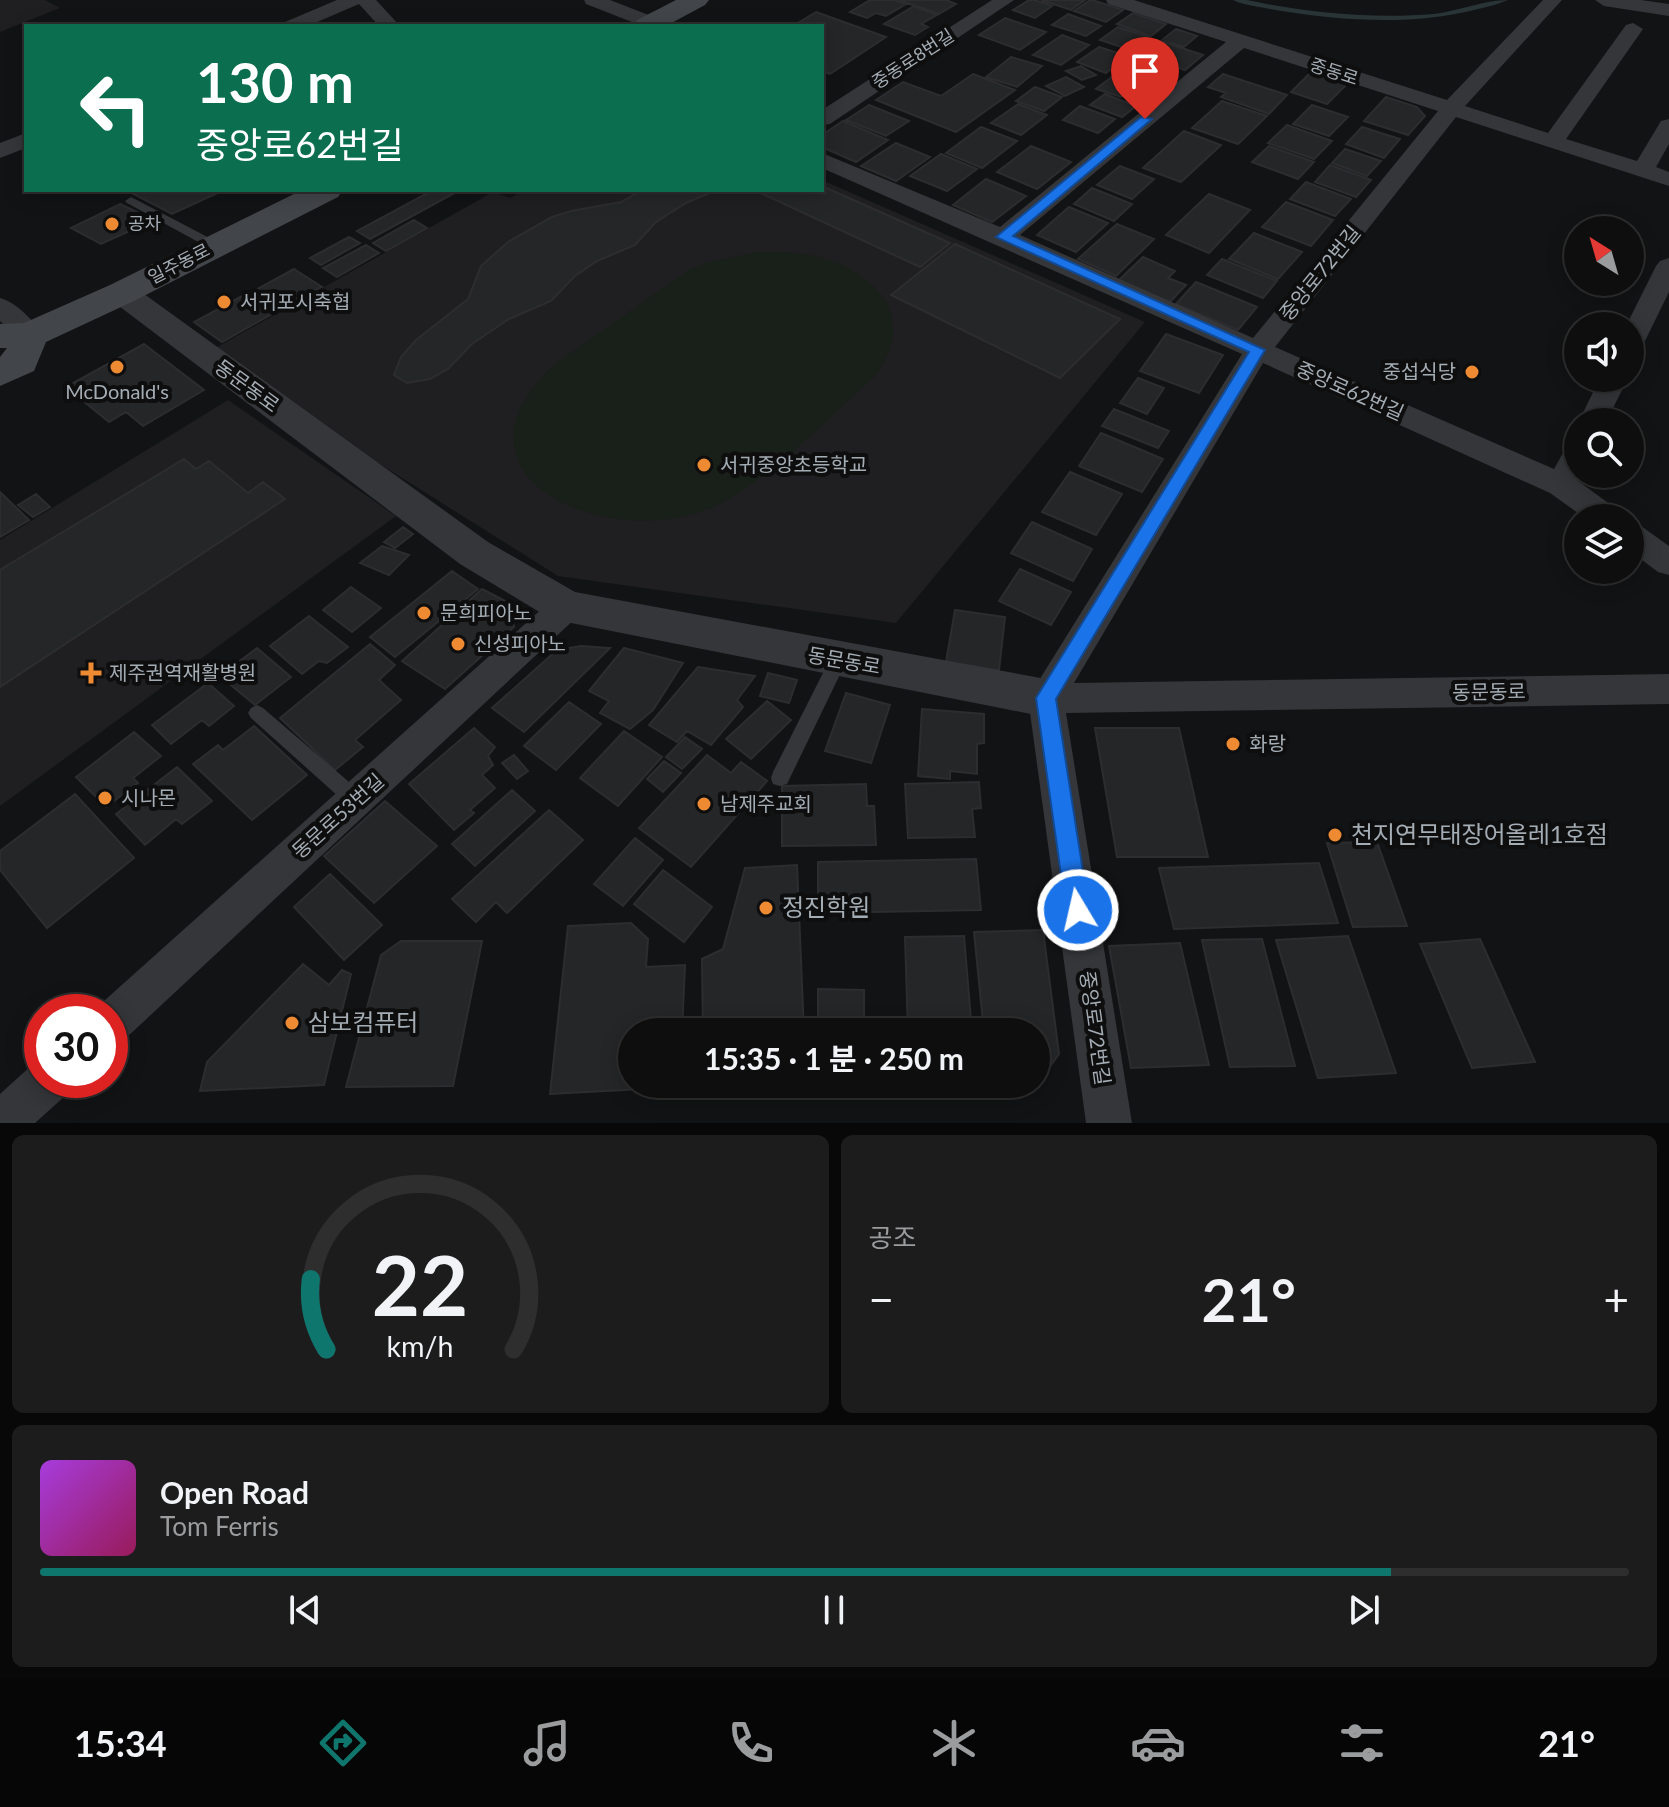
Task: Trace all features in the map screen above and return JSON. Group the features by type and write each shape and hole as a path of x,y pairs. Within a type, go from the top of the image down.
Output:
{"main road":[{"path":"649,24 696,0"},
{"name":"일주동로","path":"15,335 122,293 313,192"},
{"path":"0,373 21,362 15,335"}],"street":[{"path":"297,24 353,0"},
{"path":"366,0 388,24"},
{"path":"593,0 649,24"},
{"name":"중동로8번길","path":"824,118 1005,0"},
{"name":"중동로","path":"1115,0 1669,179"},
{"name":"중앙로72번길","path":"1109,1123 1046,698 1258,350 1451,109 1553,0"},
{"path":"1604,0 1669,10"},
{"path":"1553,142 1633,29"},
{"path":"1003,237 1240,41"},
{"path":"1642,171 1669,126"},
{"path":"0,151 24,141"},
{"name":"중앙로62번길","path":"824,161 1561,485 1587,504"},
{"path":"1644,317 1669,266"},
{"name":"동문동로","path":"122,293 474,553 566,607 1046,698 1669,689"},
{"path":"0,306 15,335"},
{"path":"1561,485 1564,479"},
{"path":"1644,544 1669,563"},
{"name":"동문로53번길","path":"128,1008 566,607"},
{"path":"2,1123 29,1098"}],"lane":[{"path":"131,201 215,246"},
{"path":"780,778 838,660"},
{"path":"257,713 356,800"}],"shaded area":[{"path":"0,0 45,0 60,8 0,32"},
{"name":"서귀중앙초등학교","path":"824,181 1145,322 896,623 558,576 205,354 493,192 510,198 520,192 824,192"},
{"path":"757,252 788,252 830,260 869,282 883,297 891,314 893,333 888,354 874,377 763,476 715,506 691,515 651,521 610,518 572,507 541,489 521,465 514,436 524,402 555,364 687,271 709,262"},
{"name":"제주권역재활병원","path":"228,400 396,516 0,806 0,540"}],"building":[{"path":"870,0 894,0 906,4 886,16 876,13 867,18 850,12"},
{"path":"899,0 946,0 956,4 939,14"},
{"path":"1029,0 1052,6 1035,18 1013,10"},
{"path":"1041,0 1085,0 1071,10"},
{"path":"1090,0 1123,10 1106,22 1074,11"},
{"path":"914,6 937,15 921,24 928,27 915,35 884,24"},
{"path":"816,12 886,37 830,74 824,72 824,24 796,24"},
{"path":"1133,13 1166,24 1151,36 1117,24"},
{"path":"1068,14 1101,26 1086,36 1052,25"},
{"path":"1005,18 1046,32 1020,50 979,35"},
{"path":"1118,27 1148,37 1130,50 1100,40"},
{"path":"1176,29 1197,36 1184,47 1162,40"},
{"path":"1062,35 1089,45 1061,65 1033,55"},
{"path":"1160,41 1203,55 1185,70 1142,55"},
{"path":"1099,47 1127,56 1106,73 1077,62"},
{"path":"1011,57 1042,66 1017,87 986,77"},
{"path":"1138,61 1175,74 1158,87 1120,74"},
{"path":"1081,66 1096,75 1082,80 1066,71"},
{"path":"1311,72 1347,84 1327,104 1291,92"},
{"path":"973,74 1015,90 956,132 876,100 903,82 941,96"},
{"path":"1223,74 1287,95 1269,114 1221,97 1226,93 1208,87"},
{"path":"1113,76 1137,84 1121,97 1096,89"},
{"path":"1066,77 1084,87 1065,96 1046,86"},
{"path":"1140,85 1159,92 1143,104 1125,97"},
{"path":"1035,87 1062,97 1044,111 1016,101"},
{"path":"1105,94 1136,106 1122,117 1090,105"},
{"path":"1386,97 1417,107 1425,116 1408,135 1364,121"},
{"path":"1222,101 1267,116 1238,144 1192,128"},
{"path":"1018,104 1047,115 1021,135 991,123"},
{"path":"869,105 909,121 886,136 846,120"},
{"path":"1312,105 1348,117 1329,136 1293,124"},
{"path":"1080,106 1115,119 1098,133 1063,120"},
{"path":"843,121 888,140 856,162 824,148 824,134"},
{"path":"1287,125 1332,141 1314,159 1268,143"},
{"path":"981,127 1017,141 982,168 946,153"},
{"path":"1362,127 1400,139 1384,158 1346,144"},
{"path":"1184,131 1221,145 1181,182 1143,168"},
{"path":"896,143 930,157 896,181 861,166"},
{"path":"1031,146 1071,162 1037,189 997,172"},
{"path":"1269,146 1314,162 1298,179 1252,162"},
{"path":"1345,149 1381,161 1367,176 1332,163"},
{"path":"941,154 977,169 947,191 910,176"},
{"path":"1330,165 1371,180 1356,197 1315,182"},
{"path":"1120,166 1154,179 1132,199 1097,185"},
{"path":"986,179 1026,196 992,222 953,205"},
{"path":"1306,182 1351,199 1335,216 1290,199"},
{"path":"824,187 950,243 920,267 758,192 824,192"},
{"path":"1092,188 1132,204 1114,221 1074,204"},
{"path":"130,192 220,192 172,214"},
{"path":"429,192 456,192 370,239 357,231"},
{"path":"638,192 712,192 686,203 656,222 635,245 597,261 575,276 551,301 509,319 472,344 448,369 430,379 407,383 394,375 401,357 416,340 468,299 481,266 508,242 552,217 621,202"},
{"path":"1209,194 1250,210 1209,253 1166,235"},
{"path":"1286,202 1333,220 1311,246 1262,227"},
{"name":"공차","path":"120,204 154,220 101,244 71,228"},
{"path":"1069,207 1108,223 1076,252 1037,235"},
{"path":"414,220 427,228 386,251 373,243"},
{"path":"1117,224 1154,239 1116,276 1078,259"},
{"path":"1254,233 1302,252 1278,279 1229,259"},
{"path":"349,237 360,243 321,265 310,258"},
{"path":"955,244 1120,319 1060,378 891,295"},
{"path":"366,245 379,253 337,277 323,268"},
{"path":"1143,257 1175,271 1168,278 1186,285 1170,302 1119,280"},
{"path":"1222,259 1277,281 1263,298 1207,275"},
{"path":"294,269 322,287 280,310 252,292"},
{"path":"1196,282 1257,307 1238,330 1176,304"},
{"path":"244,295 272,314 222,342 194,322"},
{"path":"1166,334 1223,355 1199,393 1140,371"},
{"path":"144,344 204,390 143,426 126,412 109,422 66,387"},
{"path":"1138,378 1164,388 1147,414 1120,403"},
{"path":"1114,409 1169,431 1158,448 1102,426"},
{"path":"1101,433 1163,459 1142,492 1079,466"},
{"path":"184,459 196,469 209,461 248,493 263,482 285,499 0,687 0,570"},
{"path":"1070,472 1122,494 1096,535 1042,512"},
{"path":"0,492 29,520 0,537"},
{"path":"36,494 50,507 33,517 18,505"},
{"path":"1032,522 1092,549 1073,581 1011,553"},
{"path":"403,527 413,534 395,548 384,542"},
{"path":"382,546 409,555 389,575 360,563"},
{"path":"1020,569 1071,592 1051,625 999,601"},
{"name":"문희피아노","path":"452,571 478,589 395,657 370,637"},
{"path":"351,587 381,608 352,632 323,610"},
{"name":"신성피아노","path":"482,589 509,603 514,627 445,689 402,661"},
{"path":"955,610 1005,617 999,670 946,662"},
{"path":"309,616 348,647 327,663 319,661 302,674 270,646"},
{"path":"370,644 395,665 379,680 401,700 355,740 363,747 335,770 280,718"},
{"path":"581,646 610,648 524,732 492,708 557,650"},
{"path":"257,648 291,677 255,705 220,676"},
{"path":"624,648 683,663 653,710 630,729 600,713 609,701 589,691"},
{"path":"698,667 755,676 737,700 743,707 711,745 687,731 677,742 649,725"},
{"path":"768,673 797,680 789,703 760,696"},
{"path":"208,683 234,706 209,726 202,720 171,744 152,725"},
{"path":"846,693 890,705 871,763 825,751"},
{"path":"767,701 791,720 751,759 726,739"},
{"path":"569,702 601,724 556,770 524,746"},
{"path":"922,709 984,714 984,743 977,744 977,774 950,771 950,779 918,776"},
{"path":"254,726 307,775 252,820 193,764 218,745 223,750"},
{"path":"474,728 495,747 488,756 493,765 482,775 495,788 470,810 474,813 454,830 409,784"},
{"path":"1095,728 1179,728 1208,857 1117,857"},
{"path":"624,731 662,757 618,806 580,778"},
{"path":"134,732 161,756 133,778 138,783 106,807 76,777"},
{"path":"685,737 702,749 682,769 666,757"},
{"path":"514,755 528,771 517,779 502,763"},
{"name":"남제주교회","path":"707,755 731,773 741,762 767,781 691,867 639,828"},
{"path":"664,761 681,773 663,792 647,779"},
{"path":"177,767 212,801 182,824 176,819 145,845 116,814"},
{"path":"979,782 981,808 972,809 975,837 908,838 905,784"},
{"path":"866,784 867,806 874,806 876,845 782,846 782,786"},
{"path":"512,790 535,811 475,866 452,844"},
{"path":"75,794 134,858 47,928 0,870 0,851"},
{"path":"385,801 437,846 374,903 324,856"},
{"path":"549,810 583,840 507,913 496,902 476,922 452,899"},
{"path":"635,838 663,860 623,906 594,884"},
{"path":"1377,842 1407,926 1353,927 1327,843"},
{"path":"976,859 981,910 818,913 818,862"},
{"path":"1319,863 1338,923 1174,929 1159,868"},
{"name":"정진학원","path":"797,865 803,1018 703,1018 702,959 723,949 745,868"},
{"path":"663,870 712,907 684,942 634,904"},
{"path":"330,874 382,925 344,960 294,907"},
{"path":"631,923 648,939 646,967 685,965 683,1018 618,1018 618,1090 550,1094 568,926"},
{"path":"1043,930 1059,1054 1050,1066 1050,1018 983,1018 974,932"},
{"path":"964,936 971,1018 908,1018 905,937"},
{"path":"1348,936 1396,1073 1318,1078 1276,940"},
{"path":"1262,939 1295,1066 1230,1067 1202,940"},
{"path":"1480,939 1535,1062 1472,1068 1420,944"},
{"path":"401,941 482,941 453,1086 346,1087 381,955"},
{"path":"1180,943 1209,1065 1131,1068 1109,946"},
{"name":"삼보컴퓨터","path":"303,964 329,985 342,970 351,974 324,1085 200,1091 207,1062"},
{"path":"818,989 864,990 864,1018 818,1018"}],"waterway":[{"path":"1237,0 1309,13 1384,18 1441,15 1504,0"}],"place":[{"name":"공차","path":"112,224"},
{"name":"서귀포시축협","path":"224,302"},
{"name":"McDonald's","path":"117,367"},
{"name":"중섭식당","path":"1472,372"},
{"name":"서귀중앙초등학교","path":"704,465"},
{"name":"문희피아노","path":"424,613"},
{"name":"신성피아노","path":"458,644"},
{"name":"제주권역재활병원","path":"91,673"},
{"name":"화랑","path":"1233,744"},
{"name":"시나몬","path":"105,798"},
{"name":"남제주교회","path":"704,804"},
{"name":"천지연무태장어올레1호점","path":"1335,835"},
{"name":"정진학원","path":"766,908"},
{"name":"삼보컴퓨터","path":"292,1023"}],"route":[{"path":"1078,910 1046,698 1258,350 1003,237 1145,119"}]}
